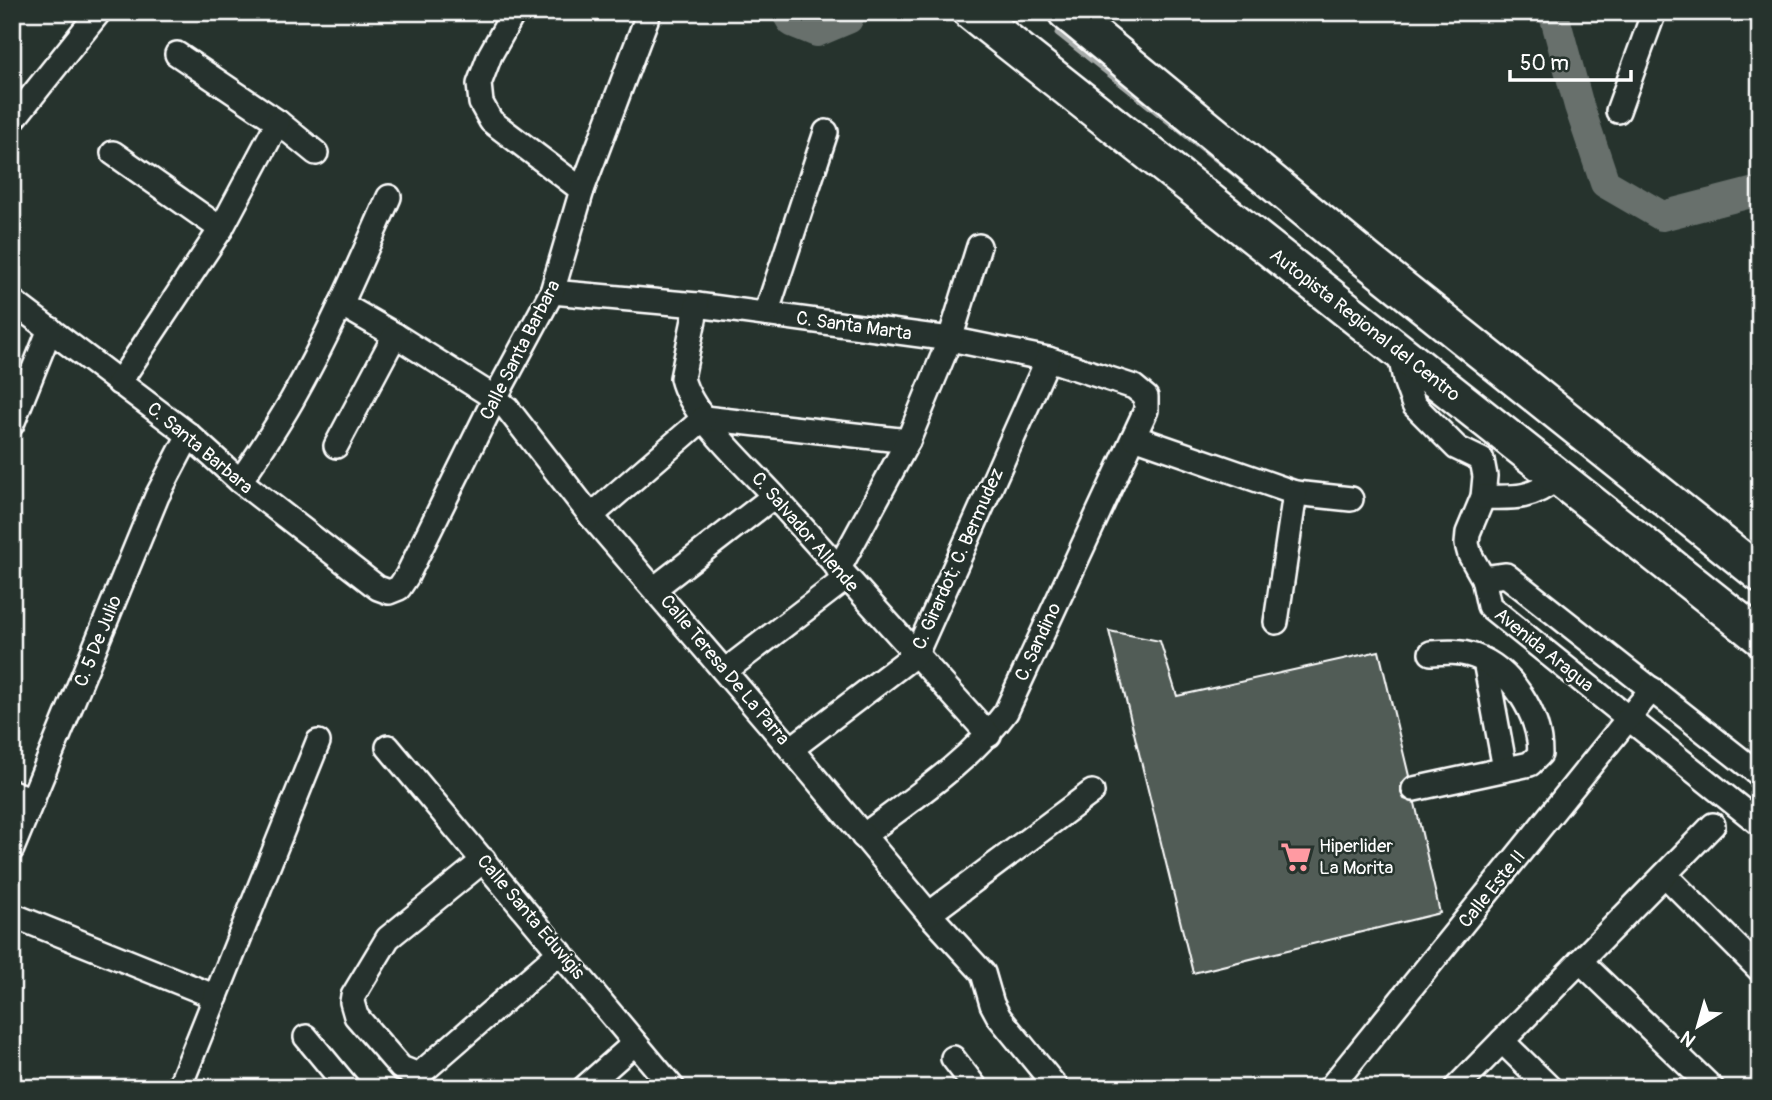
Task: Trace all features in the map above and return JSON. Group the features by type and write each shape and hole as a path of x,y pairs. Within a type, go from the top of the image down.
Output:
{"highway":[{"name":"Autopista Regional del Centro","path":"971,12 1760,637"},
{"path":"1066,12 1368,261 1760,573"}],"street":[{"path":"12,121 99,12"},
{"path":"514,12 490,55 479,84 481,103 491,121 582,190"},
{"name":"Calle Santa Barbara","path":"389,592 398,587 407,576 495,398 552,292 582,190 649,12"},
{"path":"1618,111 1654,12"},
{"path":"177,54 278,122 316,153"},
{"path":"119,383 221,229 278,122"},
{"path":"765,314 826,132"},
{"path":"113,153 221,229"},
{"path":"240,481 292,401 341,304 389,197"},
{"path":"725,671 841,574 908,441 950,339 979,246"},
{"name":"C. Santa Marta","path":"552,292 697,305 950,339 1048,359 1134,387 1146,397"},
{"name":"C. Santa Barbara","path":"12,301 188,435 240,481 378,589 389,592"},
{"name":"Calle Teresa De La Parra","path":"341,304 395,335 507,408 592,516 929,914 983,973 992,1004 999,1017 1056,1088"},
{"name":"C. Salvador Allende","path":"697,305 682,378 684,387 704,418 841,574 989,735"},
{"path":"12,424 18,394 50,329"},
{"path":"336,446 395,335"},
{"path":"1399,351 1414,405 1457,448 1482,460"},
{"name":"C. Girardot; C. Bermudez","path":"791,749 916,654 1048,359"},
{"name":"C. Sandino","path":"863,836 967,757 989,735 1006,712 1146,410 1146,397"},
{"path":"592,516 704,418 908,441"},
{"path":"1483,578 1467,544 1468,533 1483,497 1485,477 1482,460 1486,420"},
{"name":"C. 5 De Julio","path":"12,849 22,796 157,496 188,435"},
{"path":"1134,437 1295,492 1351,499"},
{"path":"1483,497 1528,496 1558,478"},
{"path":"1276,622 1295,492"},
{"path":"655,588 774,496"},
{"name":"Avenida Aragua","path":"1760,775 1506,575 1483,578 1489,606 1760,824"},
{"path":"1414,789 1530,764 1536,760 1540,748 1530,711 1519,691 1485,661 1474,655 1456,652 1431,653"},
{"path":"1485,661 1506,769"},
{"name":"Calle Este II","path":"1331,1088 1652,689"},
{"path":"179,1088 318,741"},
{"name":"Calle Santa Eduvigis","path":"388,747 673,1088"},
{"path":"929,914 1092,792"},
{"path":"1456,1088 1713,825"},
{"path":"484,860 388,938 356,989 352,1002 356,1016 401,1068 411,1074 422,1072 560,952"},
{"path":"1665,875 1760,970"},
{"path":"12,915 216,997"},
{"path":"1580,961 1712,1088"},
{"path":"306,1037 341,1084"},
{"path":"1503,1041 1550,1088"},
{"path":"584,1088 635,1043"},
{"path":"953,1058 976,1088"}],"building":[{"name":"Hiperlider La Morita","path":"1109,631 1160,641 1177,696 1379,651 1409,776 1401,784 1401,793 1404,799 1415,803 1440,913 1193,973"}],"waterway":[{"path":"786,12 792,22 817,32 848,19 851,12"},
{"path":"1551,12 1605,183 1662,216 1760,192"},
{"path":"1057,33 1263,197"}],"place":[{"name":"Hiperlider La Morita","path":"1296,857"}]}
